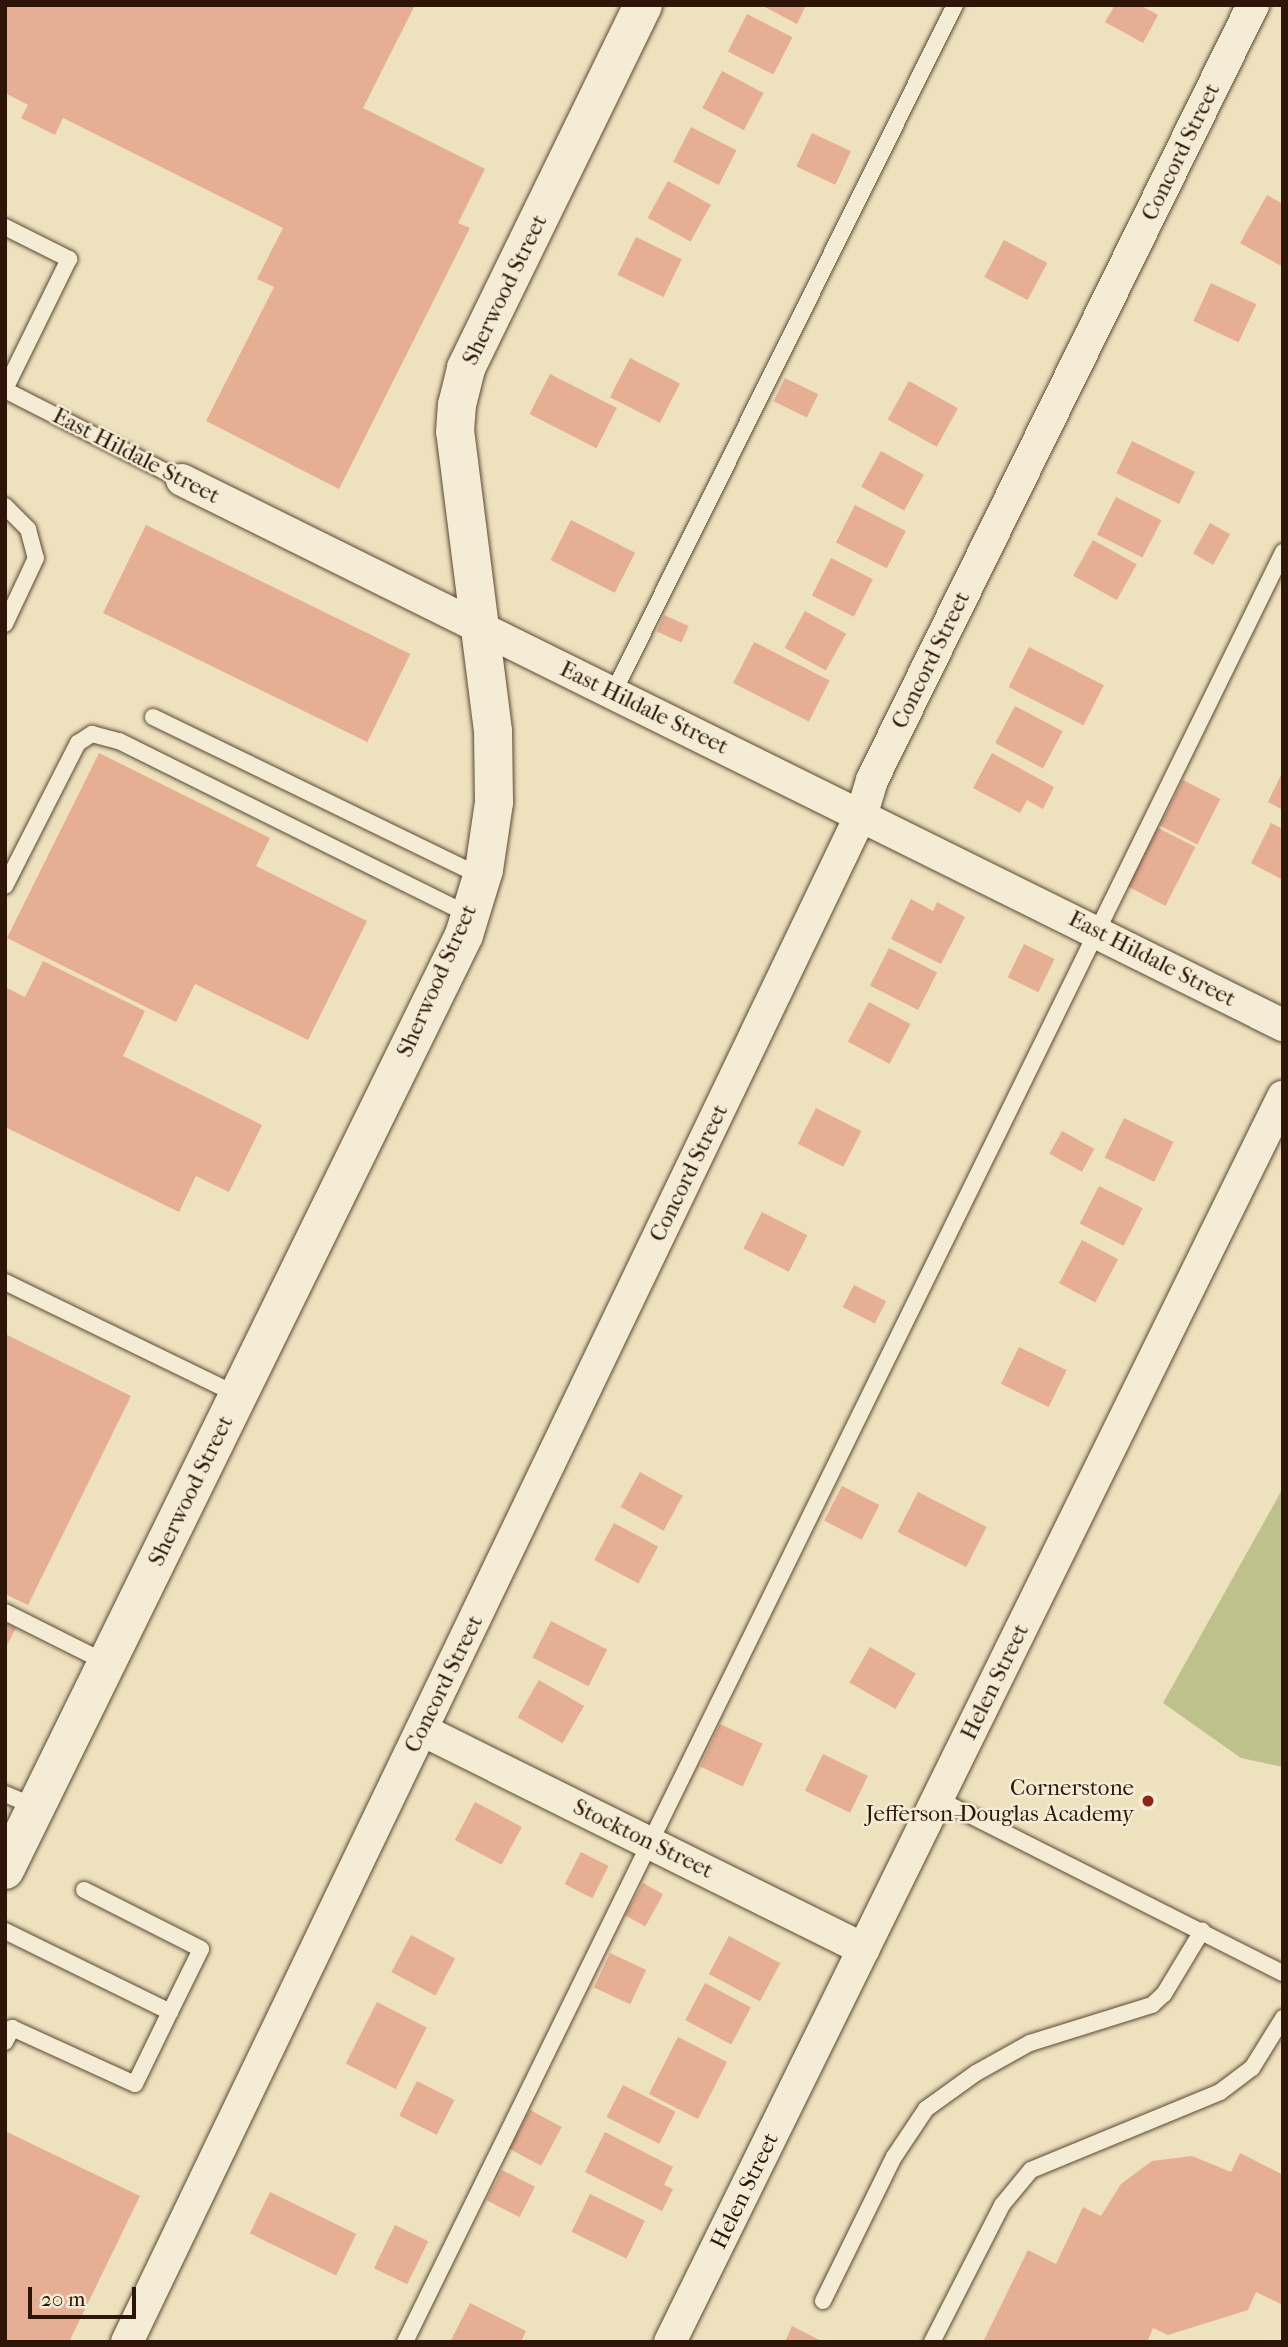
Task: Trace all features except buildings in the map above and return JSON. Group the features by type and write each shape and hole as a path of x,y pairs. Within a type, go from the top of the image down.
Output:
{"street":[{"name":"Sherwood Street","path":"5,1870 21,1800 107,1663 470,915 482,877 494,802 493,731 456,432 466,369 643,5"},
{"name":"Concord Street","path":"127,2342 862,813 872,780 1253,5"},
{"name":"East Hildale Street","path":"183,480 480,629 862,813 1283,1025"},
{"name":"Helen Street","path":"670,2342 1283,1097"},
{"name":"Stockton Street","path":"422,1730 864,1949"}],"lane":[{"path":"612,693 955,5"},
{"path":"5,227 69,259 5,389"},
{"name":"East Hildale Street","path":"5,389 183,480"},
{"path":"5,506 28,529 36,558 5,624"},
{"path":"405,2342 648,1841 1283,552"},
{"path":"153,718 482,877"},
{"path":"5,886 78,743 92,734 119,741 470,915"},
{"path":"5,1282 238,1395"},
{"path":"5,1612 107,1663"},
{"path":"938,1799 1283,1973"},
{"path":"5,2042 12,2028 135,2084 201,1949 84,1890"},
{"path":"5,1931 170,2011"},
{"path":"823,2301 894,2157 926,2109 976,2073 1030,2043 1152,2006 1164,1994 1202,1931"},
{"path":"932,2342 1002,2205 1031,2170 1220,2092 1252,2067 1283,2018"}],"green space":[{"path":"1283,1488 1283,1767 1241,1758 1163,1703"}],"place":[{"name":"Cornerstone Jefferson-Douglas Academy","path":"1148,1801"}]}
